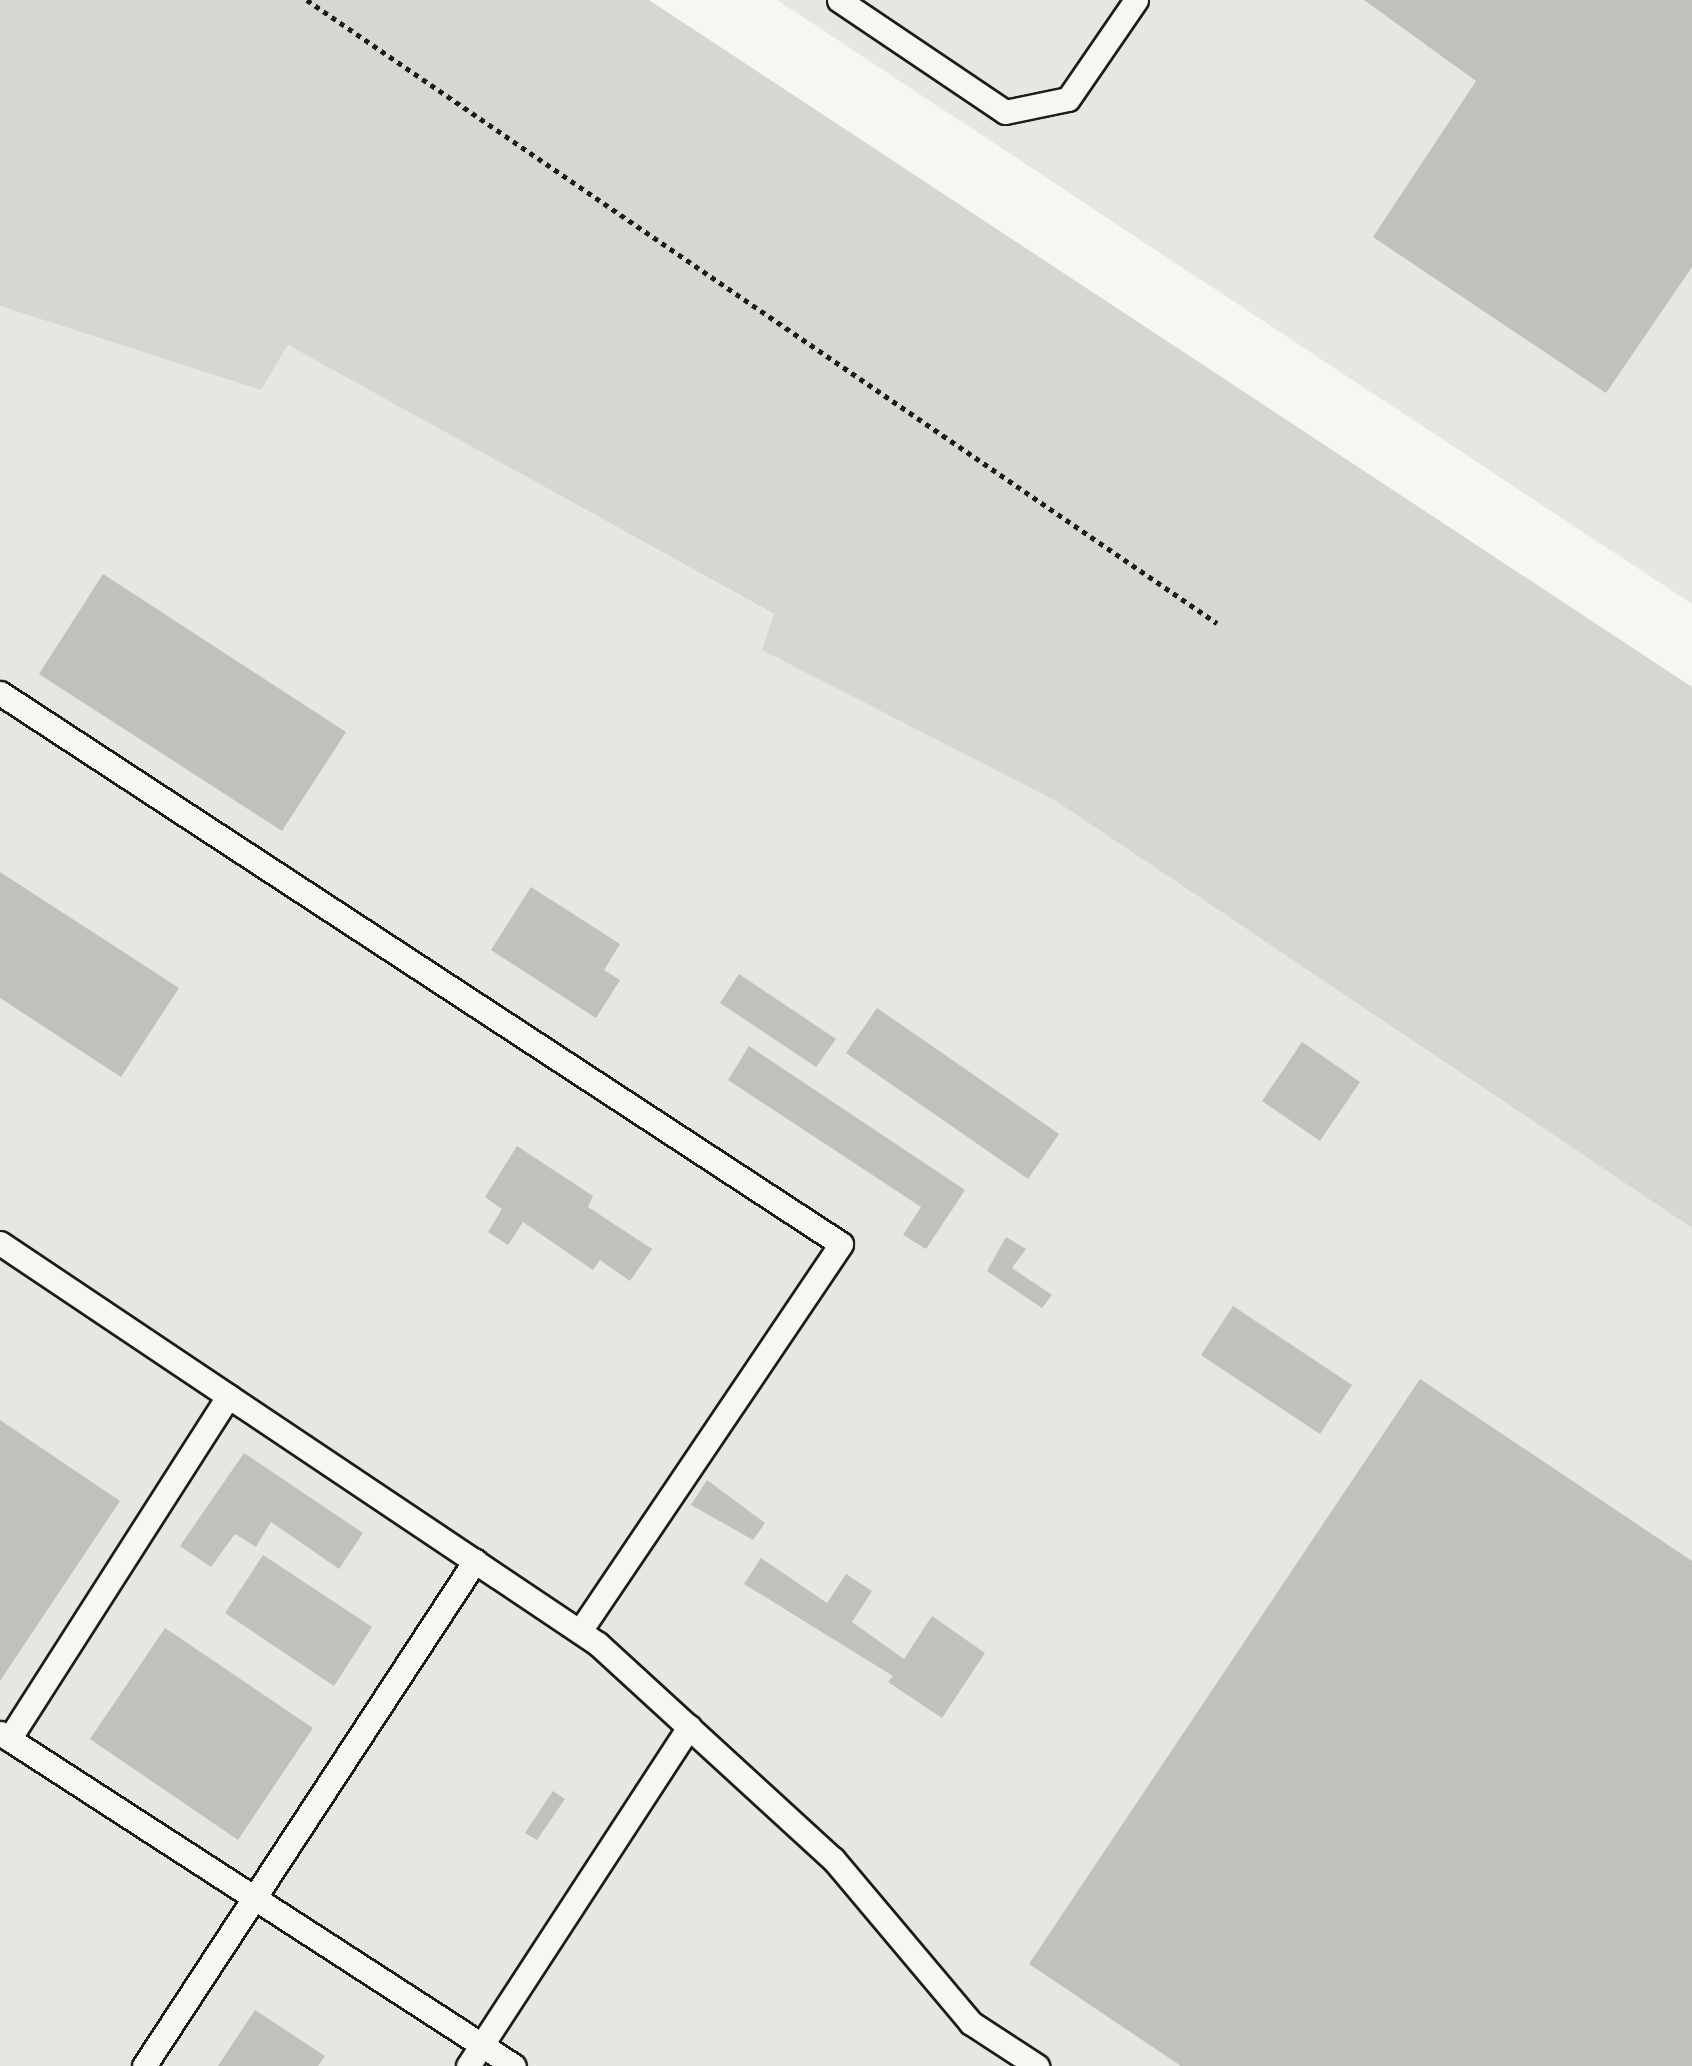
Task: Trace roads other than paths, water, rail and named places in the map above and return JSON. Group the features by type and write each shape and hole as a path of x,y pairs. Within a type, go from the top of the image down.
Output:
{"lane":[{"path":"839,0 1005,112 1068,99 1136,0"},
{"path":"0,693 841,1244 580,1631"},
{"path":"0,1243 580,1631 833,1858 971,2023 1037,2066"},
{"path":"228,1395 5,1736 514,2066"},
{"path":"144,2066 257,1899 475,1561"},
{"path":"468,2066 689,1727"}]}
